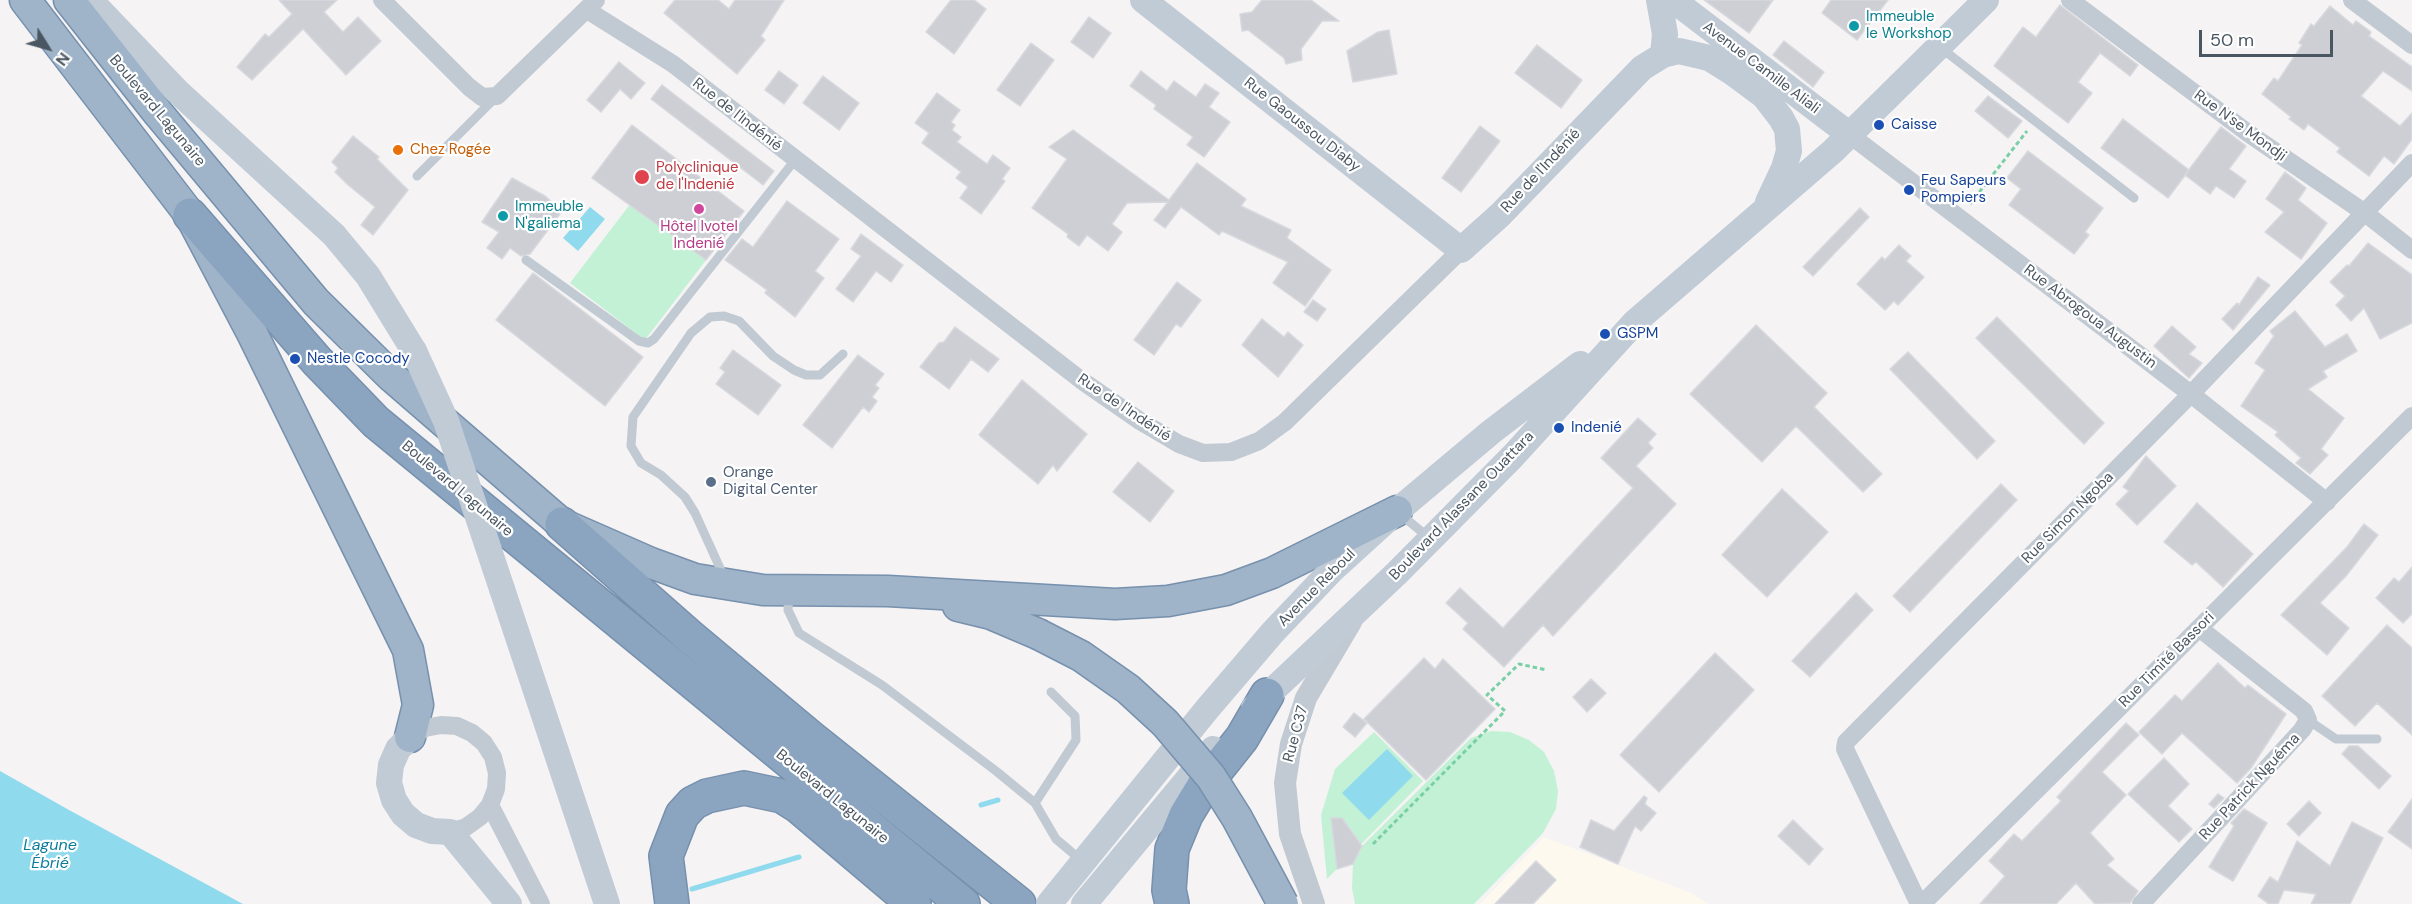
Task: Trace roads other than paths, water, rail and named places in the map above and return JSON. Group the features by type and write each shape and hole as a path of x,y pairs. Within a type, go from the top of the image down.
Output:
{"highway":[{"name":"Boulevard Lagunaire","path":"25,0 190,215 317,361 376,422 963,904"},
{"name":"Boulevard Lagunaire","path":"69,0 158,113 316,302 391,376 680,628 801,730 1010,896"},
{"path":"190,215 251,331 408,650 418,705 410,736"},
{"path":"562,524 651,564 729,586 789,591 888,591 1115,604 1168,601 1226,590 1272,573 1397,511"},
{"path":"888,591 991,614 1081,656 1128,689 1171,730 1211,777 1232,809 1282,904"},
{"path":"1172,904 1169,890 1172,849 1186,815 1203,787 1242,738 1267,696"},
{"path":"672,904 666,855 682,815 693,802 707,796 744,788 782,796 914,904"}],"main road":[{"path":"90,0 177,91 334,235 368,276 414,351 446,421 607,904"},
{"name":"Rue Gaoussou Diaby","path":"1143,0 1461,250"},
{"path":"1659,0 1665,27 1663,55"},
{"name":"Avenue Camille Aliali","path":"1672,0 1850,135"},
{"name":"Boulevard Alassane Ouattara","path":"1084,904 1184,782 1267,696 1358,610 1513,456 1635,322 1850,135 1986,0"},
{"name":"Rue de l'Indénié","path":"1461,250 1500,215 1642,68 1663,55 1679,51 1709,58 1733,73 1764,96 1781,118 1788,140 1784,168 1762,212"},
{"name":"Avenue Reboul","path":"1049,904 1273,632 1331,571 1397,511 1491,432 1635,322"},
{"path":"410,736 398,749 391,765 389,783 394,800 403,814 416,825 432,831 450,832 509,904"}],"street":[{"path":"382,0 469,87 482,97 497,96 592,5"},
{"name":"Rue N'se Mondji","path":"2070,0 2248,133 2365,213 2412,250"},
{"path":"2352,0 2412,45"},
{"name":"Rue de l'Indénié","path":"592,5 673,64 1081,380 1140,421 1179,444 1203,453 1231,452 1259,441 1285,422 1461,250"},
{"name":"Rue Abrogoua Augustin","path":"1850,135 2191,394 2327,502"},
{"name":"Rue Simon Ngoba","path":"1920,904 1844,746 2191,394 2412,163"},
{"name":"Rue Timité Bassori","path":"1920,904 2412,417"},
{"name":"Rue C37","path":"1314,904 1290,834 1285,783 1291,744 1306,698 1358,610"},
{"name":"Rue Patrick Nguéma","path":"2141,904 2302,730 2308,720 2304,711 2199,628"},
{"path":"410,736 425,728 441,725 457,726 472,733 484,743 493,757 496,789 490,805 480,817 466,827 450,832"},
{"path":"490,805 541,904"}],"lane":[{"path":"1939,46 2134,198"},
{"path":"417,176 497,96"},
{"path":"526,260 639,341 648,343 654,339 795,160"},
{"path":"729,586 695,513 685,497 661,475 641,463 631,446 633,417 691,333 710,316 724,316 739,321 773,356 806,375 820,375 843,354"},
{"path":"1397,511 1430,539"},
{"path":"789,591 788,610 799,633 882,685 937,724 1035,803 1056,839 1083,862"},
{"path":"1035,803 1076,740 1075,716 1051,692"},
{"path":"2308,720 2336,739 2377,739"}],"water":[{"path":"590,207 605,219 578,251 563,238"},
{"path":"1387,749 1413,776 1369,820 1342,793"},
{"name":"Lagune Ébrié","path":"0,771 69,810 243,904 0,904"}],"waterway":[{"path":"981,805 998,800"},
{"path":"692,889 799,857"}],"place":[{"name":"Immeuble le Workshop","path":"1854,26"},
{"name":"Caisse","path":"1879,125"},
{"name":"Chez Rogée","path":"398,150"},
{"name":"Polyclinique de l'Indenié","path":"642,177"},
{"name":"Feu Sapeurs Pompiers","path":"1909,190"},
{"name":"Hôtel Ivotel Indenié","path":"699,209"},
{"name":"Immeuble N'galiema","path":"503,216"},
{"name":"GSPM","path":"1605,334"},
{"name":"Nestle Cocody","path":"295,359"},
{"name":"Indenié","path":"1559,428"},
{"name":"Orange Digital Center","path":"711,482"}]}
